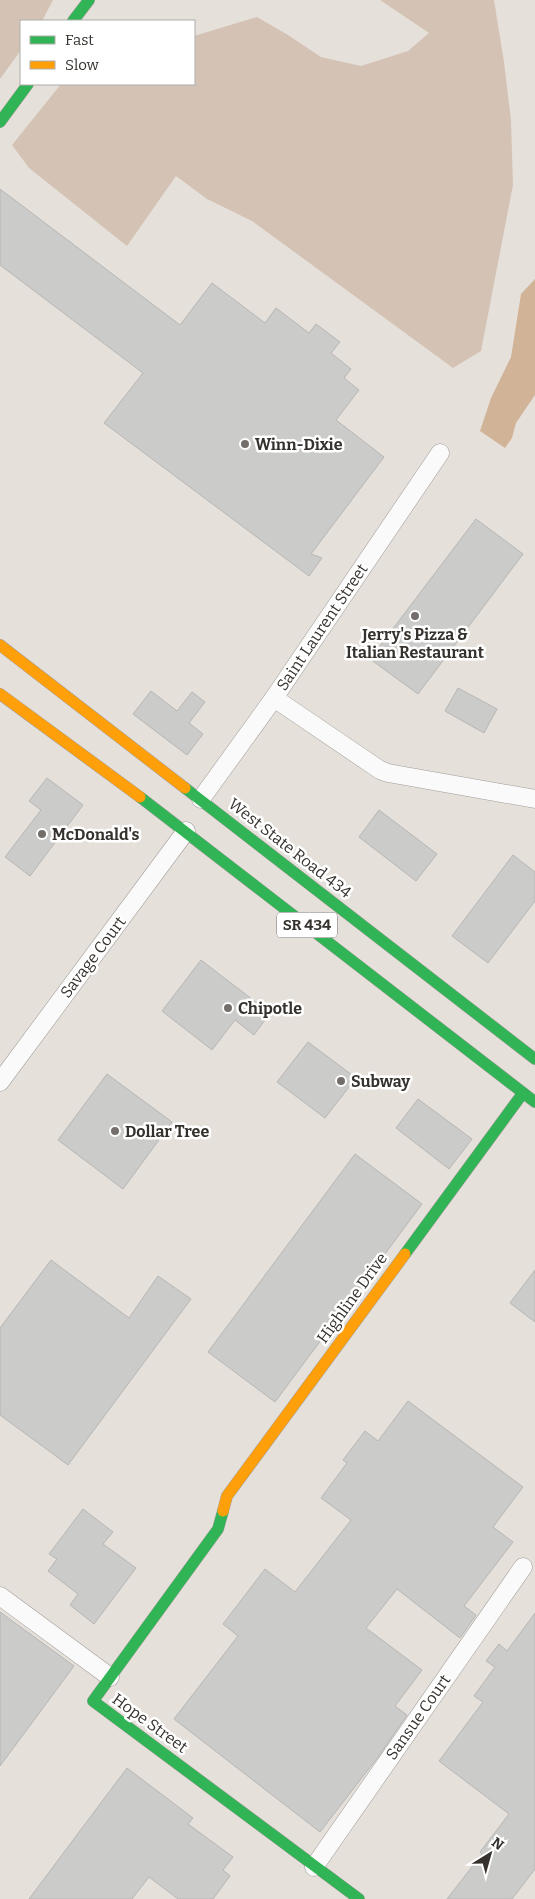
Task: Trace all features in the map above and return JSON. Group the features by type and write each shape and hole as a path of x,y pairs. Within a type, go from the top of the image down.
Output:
{"main road":[{"path":"74,20 89,0"},
{"path":"0,122 27,85"},
{"name":"West State Road 434","path":"0,644 535,1059"},
{"name":"SR 434","path":"0,694 141,797 194,830 535,1102"},
{"path":"141,797 166,801"},
{"path":"182,803 190,803 201,799"},
{"path":"217,828 243,832"},
{"name":"Highline Drive","path":"218,1529 227,1496 523,1093"},
{"name":"Hope Street","path":"218,1529 93,1701 359,1899"}],"street":[{"name":"Saint Laurent Street","path":"201,799 274,698 440,453"},
{"path":"274,698 380,770 535,799"},
{"name":"Savage Court","path":"0,1082 194,830"},
{"name":"Sansue Court","path":"314,1867 523,1567"},
{"path":"0,1596 110,1677"}],"shaded area":[{"path":"0,0 53,0 43,20 20,20 20,51 0,79"},
{"path":"380,0 494,0 511,120 513,185 481,351 453,368 252,221 207,199 176,176 127,246 29,168 12,145 60,85 195,85 195,36 257,17 321,57 361,66 408,51 429,33"},
{"path":"535,279 535,395 516,423 512,438 505,448 480,431 491,398 511,357 521,294"}],"building":[{"path":"0,189 180,325 212,283 265,323 276,308 309,333 316,324 340,342 331,353 351,369 344,378 359,390 336,420 384,457 311,554 322,558 309,576 104,423 143,373 0,265"},
{"path":"476,519 523,554 418,694 370,659"},
{"path":"458,688 497,709 484,733 445,711"},
{"path":"151,691 177,711 192,692 205,702 189,723 203,734 187,755 133,714"},
{"name":"McDonald's","path":"47,778 83,805 30,876 5,857 41,810 29,801"},
{"path":"379,810 437,854 416,881 359,837"},
{"path":"513,855 535,872 535,901 488,963 452,936"},
{"path":"201,960 270,1013 254,1035 235,1020 212,1050 162,1011"},
{"path":"308,1042 356,1078 325,1118 277,1082"},
{"name":"Dollar Tree","path":"107,1074 172,1122 123,1189 58,1140"},
{"path":"418,1099 472,1139 449,1169 396,1128"},
{"path":"355,1154 422,1204 275,1402 208,1352"},
{"path":"51,1260 129,1318 158,1276 191,1299 68,1465 0,1415 0,1328"},
{"path":"535,1270 535,1322 510,1303"},
{"path":"408,1401 523,1487 493,1527 513,1542 464,1606 476,1615 460,1638 397,1589 366,1628 422,1670 395,1706 407,1715 378,1757 320,1832 174,1719 238,1636 223,1624 265,1569 295,1592 351,1520 321,1498 347,1463 343,1460 365,1431 378,1441"},
{"path":"83,1509 113,1532 103,1544 136,1568 94,1624 70,1605 78,1594 48,1571 57,1559 49,1554"},
{"path":"0,1612 74,1666 0,1766"},
{"path":"535,1613 535,1869 512,1899 447,1899 482,1854 480,1852 509,1814 439,1761 483,1702 474,1696 495,1667 486,1661 499,1644 507,1651"},
{"path":"127,1768 193,1818 188,1824 233,1857 223,1870 230,1876 213,1899 178,1899 149,1877 132,1899 29,1899"}],"traffic: fast":[{"path":"74,20 89,0"},
{"path":"0,122 27,85"},
{"path":"185,788 535,1059"},
{"path":"140,797 535,1102"},
{"path":"405,1254 523,1093"},
{"path":"223,1511 218,1529 93,1701 359,1899"}],"traffic: slow":[{"path":"0,645 185,788"},
{"path":"0,694 140,797"},
{"path":"223,1511 227,1496 405,1254"}],"place":[{"name":"Winn-Dixie","path":"245,444"},
{"name":"Jerry's Pizza & Italian Restaurant","path":"415,616"},
{"name":"McDonald's","path":"42,834"},
{"name":"Chipotle","path":"228,1008"},
{"name":"Subway","path":"341,1081"},
{"name":"Dollar Tree","path":"115,1131"}]}
